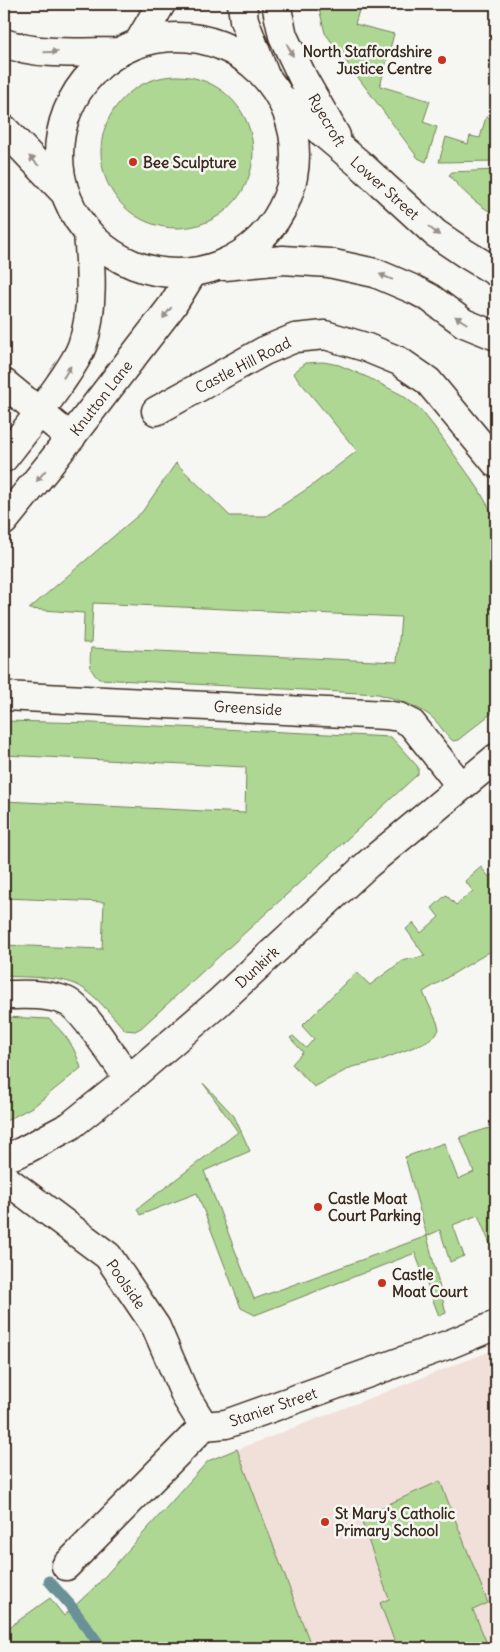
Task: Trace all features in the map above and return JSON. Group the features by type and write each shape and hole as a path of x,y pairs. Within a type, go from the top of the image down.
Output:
{"main road":[{"path":"161,4 129,47 99,66 83,83 71,102 62,124 59,170 65,193 74,214 88,233 105,249 125,261 147,269 170,273 283,260 330,264 375,273 415,290 430,298 464,323 496,336"},
{"path":"204,269 236,257 255,243 271,226 282,206 290,185 294,162 294,139 288,116 272,86 244,20 242,4"},
{"name":"Ryecroft","path":"276,4 283,36 304,80 346,152"},
{"name":"Lower Street","path":"129,47 162,38 177,37 208,40 229,49 242,57 435,233 496,272"},
{"path":"4,43 16,48 42,52 129,47"},
{"path":"4,129 65,193"},
{"path":"4,458 40,413 68,372 82,347 88,322 92,274 88,233"},
{"name":"Knutton Lane","path":"4,521 71,438 172,306 204,269"},
{"name":"Castle Hill Road","path":"156,411 272,348 295,338 326,336 365,347 399,361 428,381 496,463"},
{"path":"4,383 71,438"},
{"name":"Greenside","path":"4,696 400,717 411,722 461,786"},
{"name":"Dunkirk","path":"4,1158 22,1152 70,1126 129,1079 218,1003 368,864 496,758"},
{"path":"4,995 51,997 67,1001 79,1010 129,1079"},
{"name":"Poolside","path":"4,1178 108,1256 156,1327 186,1397 204,1426"},
{"name":"Stanier Street","path":"204,1426 226,1424 450,1344 496,1325"},
{"path":"66,1566 204,1426"}],"shaded area":[{"name":"St Mary's Catholic Primary School","path":"496,1349 496,1648 141,1648 208,1461"}],"green space":[{"path":"318,4 349,4 360,7 355,24 394,34 380,86 430,101 423,122 437,127 426,162 418,158 325,33"},
{"path":"177,76 206,82 219,89 230,99 240,110 247,123 253,152 247,181 240,194 230,205 219,215 206,222 177,228 148,222 135,215 124,205 114,194 107,181 101,152 107,123 114,110 124,99 135,89 148,82"},
{"path":"486,117 496,120 496,161 439,162 446,137 468,144 470,136 480,138"},
{"path":"496,170 496,215 470,197 449,175 452,172"},
{"path":"323,362 339,365 369,378 402,395 420,409 478,488 496,520 496,707 493,712 458,740 453,741 433,718 423,711 404,702 378,694 99,679 95,676 90,665 91,648 397,662 401,617 93,603 91,643 83,643 84,613 29,609 142,512 176,463 230,516 266,516 310,487 357,451 293,373 306,363"},
{"path":"4,721 93,723 391,737 418,767 418,774 141,1028 135,1031 125,1030 106,1008 84,989 76,985 56,979 4,976 4,945 102,949 104,902 4,898 4,801 245,813 246,767 4,755"},
{"path":"481,867 489,877 496,872 494,953 491,951 423,992 437,1022 439,1029 436,1035 424,1043 376,1062 352,1067 314,1087 292,1064 303,1052 290,1038 293,1036 306,1048 314,1039 302,1026 356,972 370,985 402,961 425,956 406,929 413,923 421,933 439,917 432,908 446,895 456,905 473,891 465,881"},
{"path":"4,1017 49,1019 69,1041 81,1068 34,1106 4,1122"},
{"path":"203,1083 234,1116 250,1151 204,1171 254,1299 427,1236 446,1313 439,1316 415,1253 255,1315 241,1308 197,1193 140,1215 137,1209 238,1132"},
{"path":"496,1126 496,1241 490,1244 478,1215 453,1225 464,1256 450,1262 440,1230 427,1236 405,1157 444,1143 458,1179 474,1172 460,1137"},
{"path":"237,1449 312,1648 4,1648 4,1631 50,1598 64,1616 98,1584 208,1461"},
{"path":"440,1481 488,1603 473,1610 489,1648 397,1648 380,1603 389,1599 360,1517"}],"waterway":[{"path":"49,1581 71,1606 102,1648"}],"place":[{"name":"North Staffordshire Justice Centre","path":"442,60"},
{"name":"Bee Sculpture","path":"133,162"},
{"name":"Castle Moat Court Parking","path":"318,1207"},
{"name":"Castle Moat Court","path":"382,1283"},
{"name":"St Mary's Catholic Primary School","path":"325,1522"}]}
